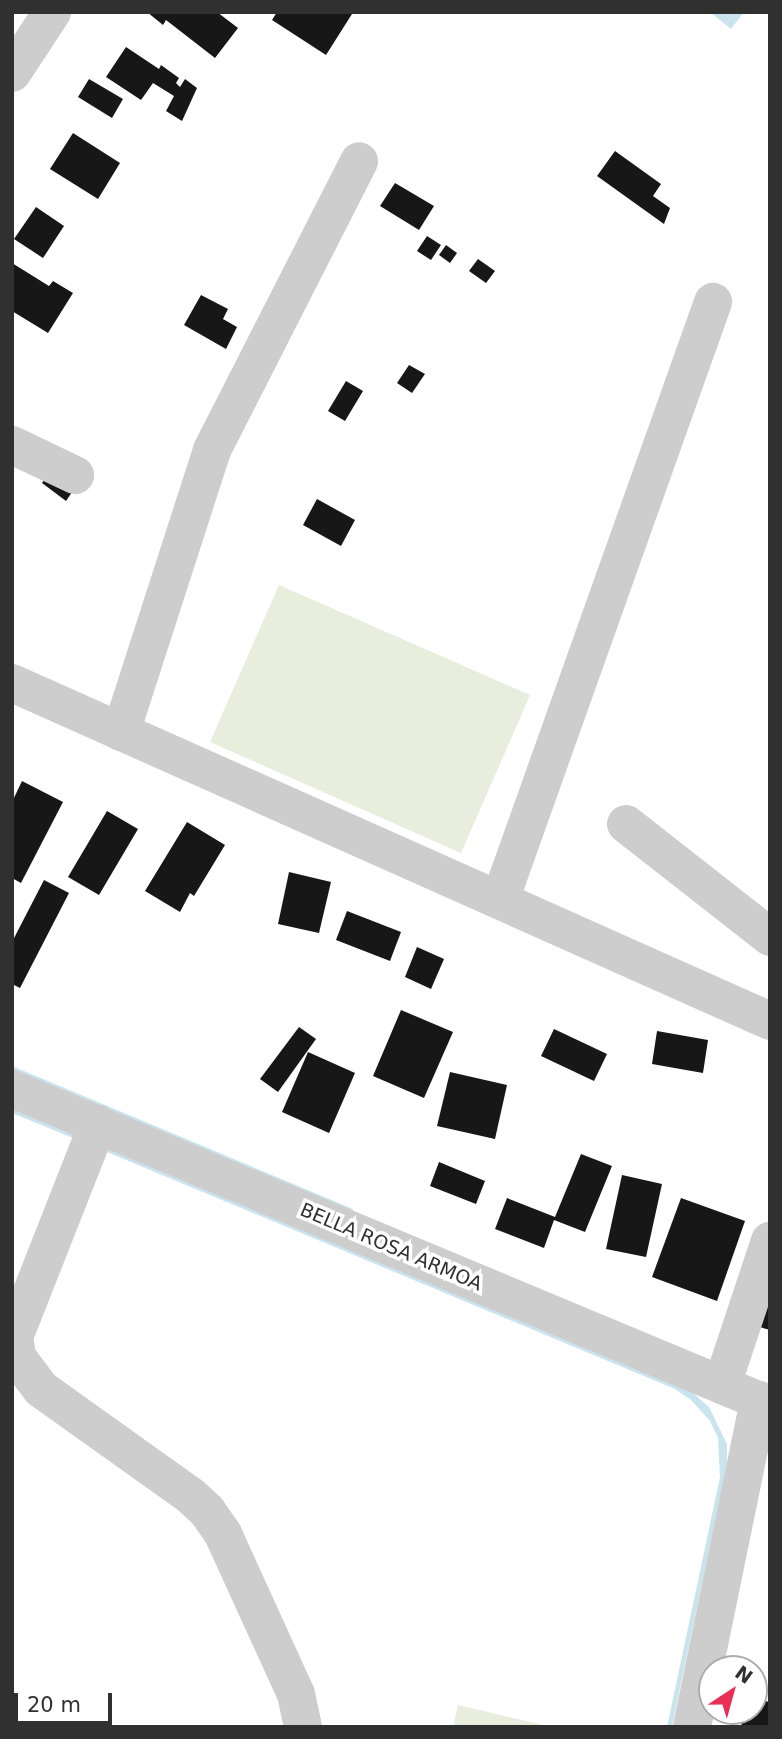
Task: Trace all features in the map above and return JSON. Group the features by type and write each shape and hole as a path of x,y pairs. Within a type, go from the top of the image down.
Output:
{"street":[{"path":"12,73 52,12"},
{"path":"121,732 212,450 359,161"},
{"path":"500,900 713,302"},
{"path":"12,445 75,475"},
{"path":"12,683 770,1021"},
{"path":"626,824 770,937"},
{"name":"BELLA ROSA ARMOA","path":"12,1089 765,1403"},
{"path":"98,1124 14,1337 17,1357 41,1389 191,1496 207,1511 223,1534 296,1694 303,1727"},
{"path":"722,1385 770,1241"},
{"path":"692,1727 765,1403"}],"shaded area":[{"path":"279,585 530,695 461,853 210,742"},
{"path":"458,1705 552,1727 453,1727"}],"water":[{"path":"710,12 744,12 731,29"},
{"path":"12,1066 353,1209 352,1213 12,1071"},
{"path":"12,1109 74,1135 73,1138 12,1113"},
{"path":"110,1146 693,1393 709,1407 727,1444 727,1464 672,1727 667,1727 720,1477 718,1438 710,1421 691,1400 675,1389 107,1152"}],"building":[{"path":"147,12 217,12 238,28 215,58 166,20 163,25"},
{"path":"277,12 352,14 326,55 272,20"},
{"path":"126,47 159,69 161,65 179,78 176,83 180,87 185,79 197,88 182,121 166,111 174,96 153,83 141,100 106,77"},
{"path":"89,79 123,99 112,118 78,97"},
{"path":"73,133 120,163 98,199 50,169"},
{"path":"615,151 661,184 653,196 670,208 664,224 597,176"},
{"path":"395,183 434,206 419,230 380,206"},
{"path":"36,207 64,226 43,258 14,239"},
{"path":"427,236 441,245 431,260 417,251"},
{"path":"446,245 457,253 450,263 439,255"},
{"path":"478,259 495,271 486,283 469,271"},
{"path":"12,263 49,286 53,281 73,293 48,333 12,311"},
{"path":"201,295 228,309 223,319 237,327 226,349 184,325"},
{"path":"409,365 425,374 412,393 397,383"},
{"path":"346,381 363,391 345,421 328,411"},
{"path":"53,468 77,485 66,501 42,483"},
{"path":"317,499 355,520 341,546 303,525"},
{"path":"22,781 63,802 21,883 12,878 12,802"},
{"path":"107,811 138,829 99,895 68,877"},
{"path":"187,822 225,845 194,896 190,893 180,912 145,891"},
{"path":"289,872 331,882 319,933 278,924"},
{"path":"44,880 69,893 20,988 12,984 12,942"},
{"path":"347,911 401,932 390,961 336,940"},
{"path":"417,947 444,959 431,989 405,977"},
{"path":"401,1010 453,1032 424,1098 373,1076"},
{"path":"299,1027 316,1039 278,1092 260,1079"},
{"path":"554,1029 607,1054 594,1081 541,1056"},
{"path":"657,1031 708,1040 703,1073 652,1064"},
{"path":"308,1052 355,1073 329,1133 282,1112"},
{"path":"450,1072 507,1085 495,1139 437,1126"},
{"path":"581,1154 612,1166 585,1232 554,1220 544,1248 495,1229 507,1198 555,1217"},
{"path":"439,1162 485,1181 476,1204 430,1186"},
{"path":"622,1175 662,1184 646,1257 606,1249"},
{"path":"681,1198 745,1221 717,1301 652,1277"},
{"path":"770,1282 770,1330 756,1326"},
{"path":"770,1702 770,1727 741,1727 768,1725"}]}
